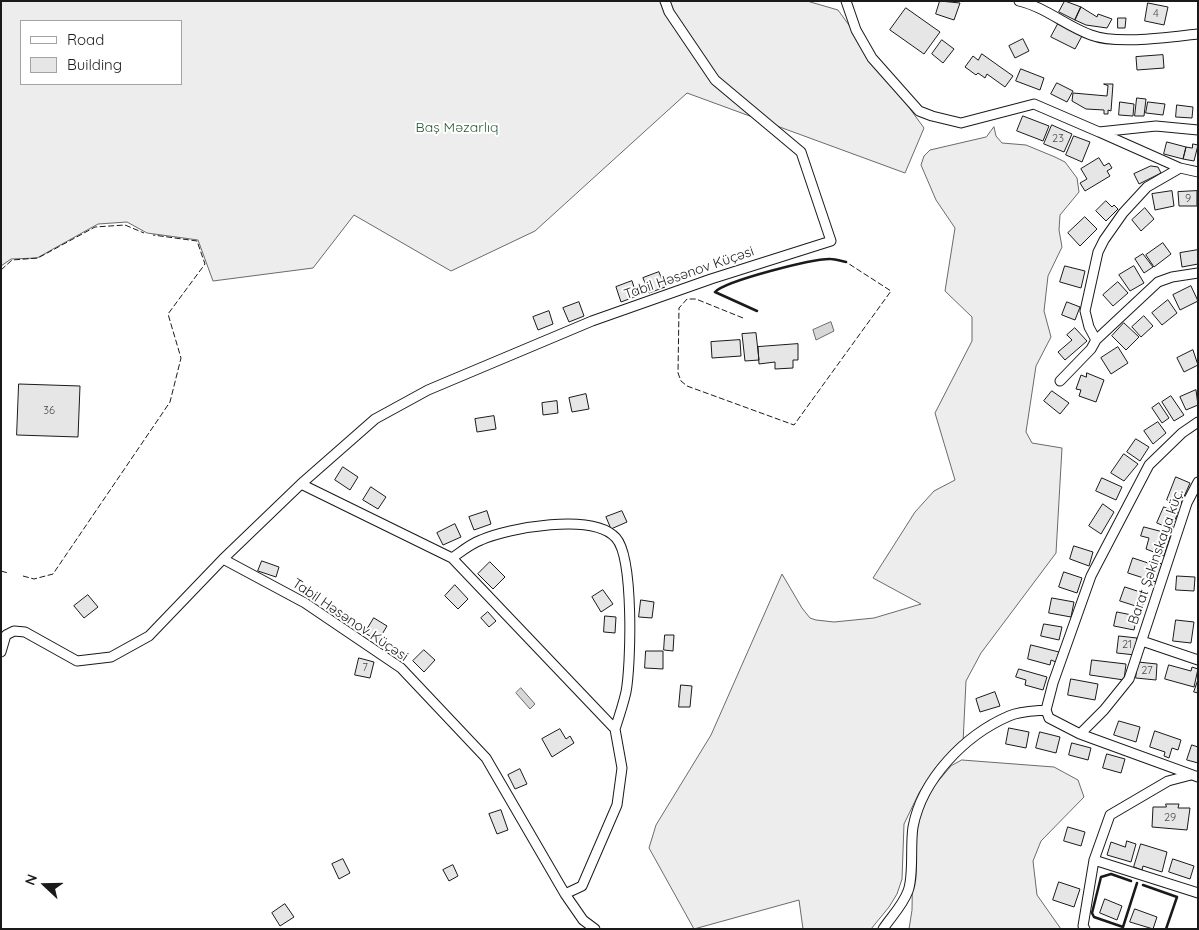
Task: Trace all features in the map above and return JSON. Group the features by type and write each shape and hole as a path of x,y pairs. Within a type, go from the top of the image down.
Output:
{"street":[{"name":"Tabil Həsənov Küçəsi","path":"1,652 6,634 14,631 25,632 77,661 111,657 149,636 223,559 301,484 375,419 428,390 592,321 711,279 831,241 801,152 715,80 669,12 665,1"},
{"path":"846,1 856,30 872,58 919,111 961,123 1034,104 1180,168 1198,172"},
{"path":"1018,1 1030,4 1092,36 1160,38 1198,34"},
{"path":"1099,132 1156,126 1198,130"},
{"path":"1096,340 1089,327 1085,311 1098,252 1104,240 1129,206 1147,187 1180,168"},
{"path":"1060,381 1091,349 1096,340 1158,282 1172,277 1198,273"},
{"path":"1194,776 1080,734 1049,718 1046,710 1053,683 1090,576 1149,465 1182,433 1198,422"},
{"name":"Barat Şəkinskaya küç.","path":"1080,734 1129,679 1188,503 1198,482"},
{"path":"301,484 452,558 615,729"},
{"path":"452,558 479,541 515,529 553,524 590,527 608,532 618,539 625,561 630,620 626,692 615,729 622,768 617,805 582,886 565,894"},
{"name":"Tabil Həsənov Küçəsi","path":"223,559 305,603 401,668 486,758 565,894 583,920 595,929"},
{"path":"1142,641 1198,660"},
{"path":"883,929 908,890 913,826 918,805 931,782 951,758 990,726 1011,715 1046,710"},
{"path":"1085,929 1083,926 1094,860 1110,815 1168,781 1194,776"},
{"path":"1094,860 1198,893"}],"shaded area":[{"name":"Baş Məzarlıq","path":"1,1 807,1 838,10 924,128 905,173 687,93 535,231 451,271 354,215 313,268 213,281 198,240 147,233 127,222 98,224 37,258 11,259 1,266"},
{"path":"994,127 996,136 1002,143 1026,145 1055,157 1065,162 1077,178 1079,192 1060,215 1059,230 1062,247 1048,276 1044,311 1051,337 1036,366 1026,432 1032,443 1062,448 1056,553 981,653 966,681 963,743 936,767 919,793 904,824 902,879 897,894 871,929 803,929 799,900 694,929 649,848 656,825 711,735 782,574 802,608 810,618 816,620 834,622 874,618 921,604 873,578 915,512 934,491 955,480 935,413 972,341 972,317 945,291 955,228 936,200 921,165 924,156 930,150 986,137"},
{"path":"831,322 834,331 816,340 813,330"},
{"path":"521,688 535,704 530,709 516,693"},
{"path":"962,760 1054,767 1078,780 1084,797 1041,841 1033,861 1037,895 1061,929 909,929 912,910 913,844 922,807 934,786 951,766"}],"building":[{"path":"940,1 960,3 954,20 936,14"},
{"path":"1065,1 1081,7 1075,20 1059,12"},
{"path":"1148,3 1168,7 1164,25 1145,21"},
{"path":"1081,7 1097,17 1098,14 1112,19 1107,28 1086,25 1075,20"},
{"path":"906,8 940,32 924,54 890,30"},
{"path":"1118,18 1126,18 1125,28 1118,28"},
{"path":"1058,24 1082,36 1075,49 1051,37"},
{"path":"1023,39 1029,51 1015,58 1009,46"},
{"path":"942,40 954,49 943,63 932,54"},
{"path":"982,54 1013,76 1005,87 987,74 985,78 978,73 976,75 965,67 973,56 978,60"},
{"path":"1163,55 1164,68 1137,70 1136,57"},
{"path":"1021,69 1044,78 1040,90 1016,81"},
{"path":"1057,83 1073,91 1067,102 1051,94"},
{"path":"1104,84 1113,84 1111,111 1108,110 1108,114 1104,114 1104,110 1086,109 1072,101 1073,93 1107,96 1108,86"},
{"path":"1137,98 1146,99 1144,116 1135,116"},
{"path":"1120,102 1134,104 1133,116 1119,115"},
{"path":"1148,102 1165,104 1163,115 1146,113"},
{"path":"1177,105 1193,107 1192,118 1176,117"},
{"path":"1023,116 1049,126 1043,141 1017,131"},
{"path":"1052,125 1072,134 1064,152 1044,144"},
{"path":"1074,136 1090,142 1082,162 1066,155"},
{"path":"1167,142 1186,147 1183,159 1164,154"},
{"path":"1193,144 1198,145 1194,161 1183,159 1186,147 1192,148"},
{"path":"1099,158 1104,166 1109,163 1112,168 1107,171 1110,176 1085,191 1080,183 1087,179 1081,169"},
{"path":"1151,166 1158,167 1161,173 1139,184 1134,174"},
{"path":"1172,191 1174,206 1155,210 1152,194"},
{"path":"1197,191 1197,206 1179,206 1178,192"},
{"path":"1106,201 1112,207 1114,205 1118,209 1106,221 1096,211"},
{"path":"1145,208 1154,219 1141,231 1132,220"},
{"path":"1085,217 1097,229 1080,246 1068,233"},
{"path":"1163,243 1171,254 1154,267 1146,255"},
{"path":"1198,250 1198,264 1182,267 1180,253"},
{"path":"1143,254 1153,267 1144,273 1135,259"},
{"path":"1065,266 1085,271 1081,288 1060,282"},
{"path":"1134,266 1144,283 1130,291 1119,275"},
{"path":"659,272 665,287 649,293 643,278"},
{"path":"632,281 637,296 621,302 616,287"},
{"path":"1118,282 1128,293 1113,306 1103,295"},
{"path":"1191,286 1198,301 1180,310 1173,295"},
{"path":"1168,300 1177,313 1162,325 1152,313"},
{"path":"579,302 584,316 569,322 563,308"},
{"path":"1067,302 1080,307 1075,320 1062,315"},
{"path":"549,311 553,324 538,330 533,317"},
{"path":"1144,316 1153,326 1141,337 1132,327"},
{"path":"1124,323 1139,337 1126,350 1112,336"},
{"path":"1075,328 1087,341 1065,360 1058,352 1072,340 1067,335"},
{"path":"756,333 759,360 745,361 742,334"},
{"path":"740,340 741,356 712,358 711,342"},
{"path":"798,344 798,360 793,360 793,368 775,369 775,362 759,364 758,347"},
{"path":"1118,347 1128,363 1111,374 1101,358"},
{"path":"1193,350 1198,365 1184,372 1177,358"},
{"path":"1087,373 1104,380 1096,402 1079,396 1081,390 1076,389 1081,375 1086,377"},
{"path":"19,384 80,386 78,437 17,435"},
{"path":"1196,390 1198,405 1186,410 1180,397"},
{"path":"1052,391 1069,403 1060,414 1044,401"},
{"path":"586,394 589,409 572,412 569,398"},
{"path":"1171,396 1184,415 1174,421 1162,402"},
{"path":"557,401 558,413 543,415 542,403"},
{"path":"1159,403 1169,418 1162,423 1152,408"},
{"path":"494,416 496,429 477,432 475,419"},
{"path":"1158,422 1166,433 1153,444 1144,431"},
{"path":"1136,439 1149,447 1140,461 1127,452"},
{"path":"1124,454 1138,464 1124,481 1111,473"},
{"path":"343,467 358,477 350,490 335,480"},
{"path":"1176,477 1190,483 1180,506 1167,500"},
{"path":"1102,478 1122,487 1116,500 1096,491"},
{"path":"371,487 386,497 378,509 363,500"},
{"path":"1103,504 1114,512 1101,534 1089,526"},
{"path":"1164,507 1178,513 1171,529 1157,523"},
{"path":"487,511 491,524 474,530 469,517"},
{"path":"622,511 627,522 611,529 606,517"},
{"path":"455,524 461,537 443,545 437,533"},
{"path":"1144,527 1171,534 1164,556 1146,549 1149,538 1141,536"},
{"path":"1074,546 1093,552 1089,566 1070,559"},
{"path":"1133,558 1151,564 1152,561 1162,564 1156,582 1128,573"},
{"path":"262,561 279,567 276,577 258,571"},
{"path":"490,562 505,577 493,589 478,574"},
{"path":"1064,572 1082,578 1077,593 1059,587"},
{"path":"1177,576 1195,577 1194,591 1176,590"},
{"path":"455,585 468,599 458,609 445,596"},
{"path":"1125,587 1146,594 1142,608 1120,601"},
{"path":"603,590 613,604 601,612 592,597"},
{"path":"88,595 98,607 84,618 74,606"},
{"path":"1052,598 1074,602 1071,617 1049,613"},
{"path":"641,600 654,602 652,618 639,617"},
{"path":"488,612 496,621 489,627 481,618"},
{"path":"1117,612 1137,616 1134,630 1114,626"},
{"path":"605,616 616,617 615,633 604,632"},
{"path":"374,618 387,626 378,641 365,633"},
{"path":"1176,620 1194,622 1191,643 1173,641"},
{"path":"1044,624 1062,627 1059,640 1041,636"},
{"path":"665,635 674,635 673,651 664,650"},
{"path":"1119,636 1137,638 1135,655 1117,653"},
{"path":"1031,645 1059,652 1056,662 1051,660 1050,665 1028,659"},
{"path":"424,650 435,660 424,672 413,661"},
{"path":"646,651 663,651 663,669 645,668"},
{"path":"359,658 374,662 370,678 355,675"},
{"path":"1092,660 1126,664 1124,680 1090,675"},
{"path":"1138,662 1157,664 1156,680 1136,678"},
{"path":"1169,665 1191,671 1192,667 1198,669 1194,687 1165,679"},
{"path":"1019,669 1047,677 1043,690 1025,685 1026,680 1016,677"},
{"path":"1071,679 1098,684 1095,700 1068,695"},
{"path":"1198,680 1198,693 1194,692"},
{"path":"681,685 692,686 690,707 679,707"},
{"path":"995,692 1000,706 980,712 976,699"},
{"path":"1119,721 1140,727 1136,742 1114,735"},
{"path":"1009,728 1029,732 1026,748 1006,744"},
{"path":"560,729 566,739 570,736 574,743 552,757 542,739"},
{"path":"1155,731 1181,740 1178,750 1172,748 1169,758 1164,756 1165,752 1150,747"},
{"path":"1040,732 1060,737 1056,753 1036,748"},
{"path":"1072,743 1091,748 1088,760 1069,755"},
{"path":"1192,745 1198,747 1198,763 1187,760"},
{"path":"1107,754 1125,759 1121,773 1103,768"},
{"path":"520,769 527,784 515,789 508,775"},
{"path":"1166,804 1179,804 1178,808 1190,808 1187,830 1152,827 1153,807 1166,807"},
{"path":"501,810 508,830 497,834 489,814"},
{"path":"1068,827 1085,832 1081,846 1064,841"},
{"path":"1127,841 1136,844 1131,862 1107,855 1111,842 1125,847"},
{"path":"1141,844 1167,852 1162,872 1143,866 1142,870 1134,867"},
{"path":"343,859 350,873 339,879 332,864"},
{"path":"1173,859 1194,866 1190,879 1169,872"},
{"path":"453,865 458,876 449,881 443,870"},
{"path":"1059,882 1080,889 1074,907 1053,900"},
{"path":"1105,899 1122,906 1117,920 1100,913"},
{"path":"285,904 294,917 280,926 272,913"},
{"path":"1135,909 1157,917 1153,929 1130,922"}],"fence":[{"path":"1,270 12,260 38,258 95,227 125,225 144,233"},
{"path":"23,576 34,579 53,574 170,402 181,358 168,314 205,264 197,241 153,235"},
{"path":"743,318 696,299 687,299 679,308 678,373 681,381 687,386 794,425 891,291 846,262"},
{"path":"1,571 8,573"}],"wall":[{"path":"757,311 715,292 722,287 752,276 789,266 833,259 846,262"},
{"path":"1131,881 1111,874 1101,877 1092,913 1094,917 1123,927 1137,883"},
{"path":"1143,885 1177,897 1166,929"}]}
